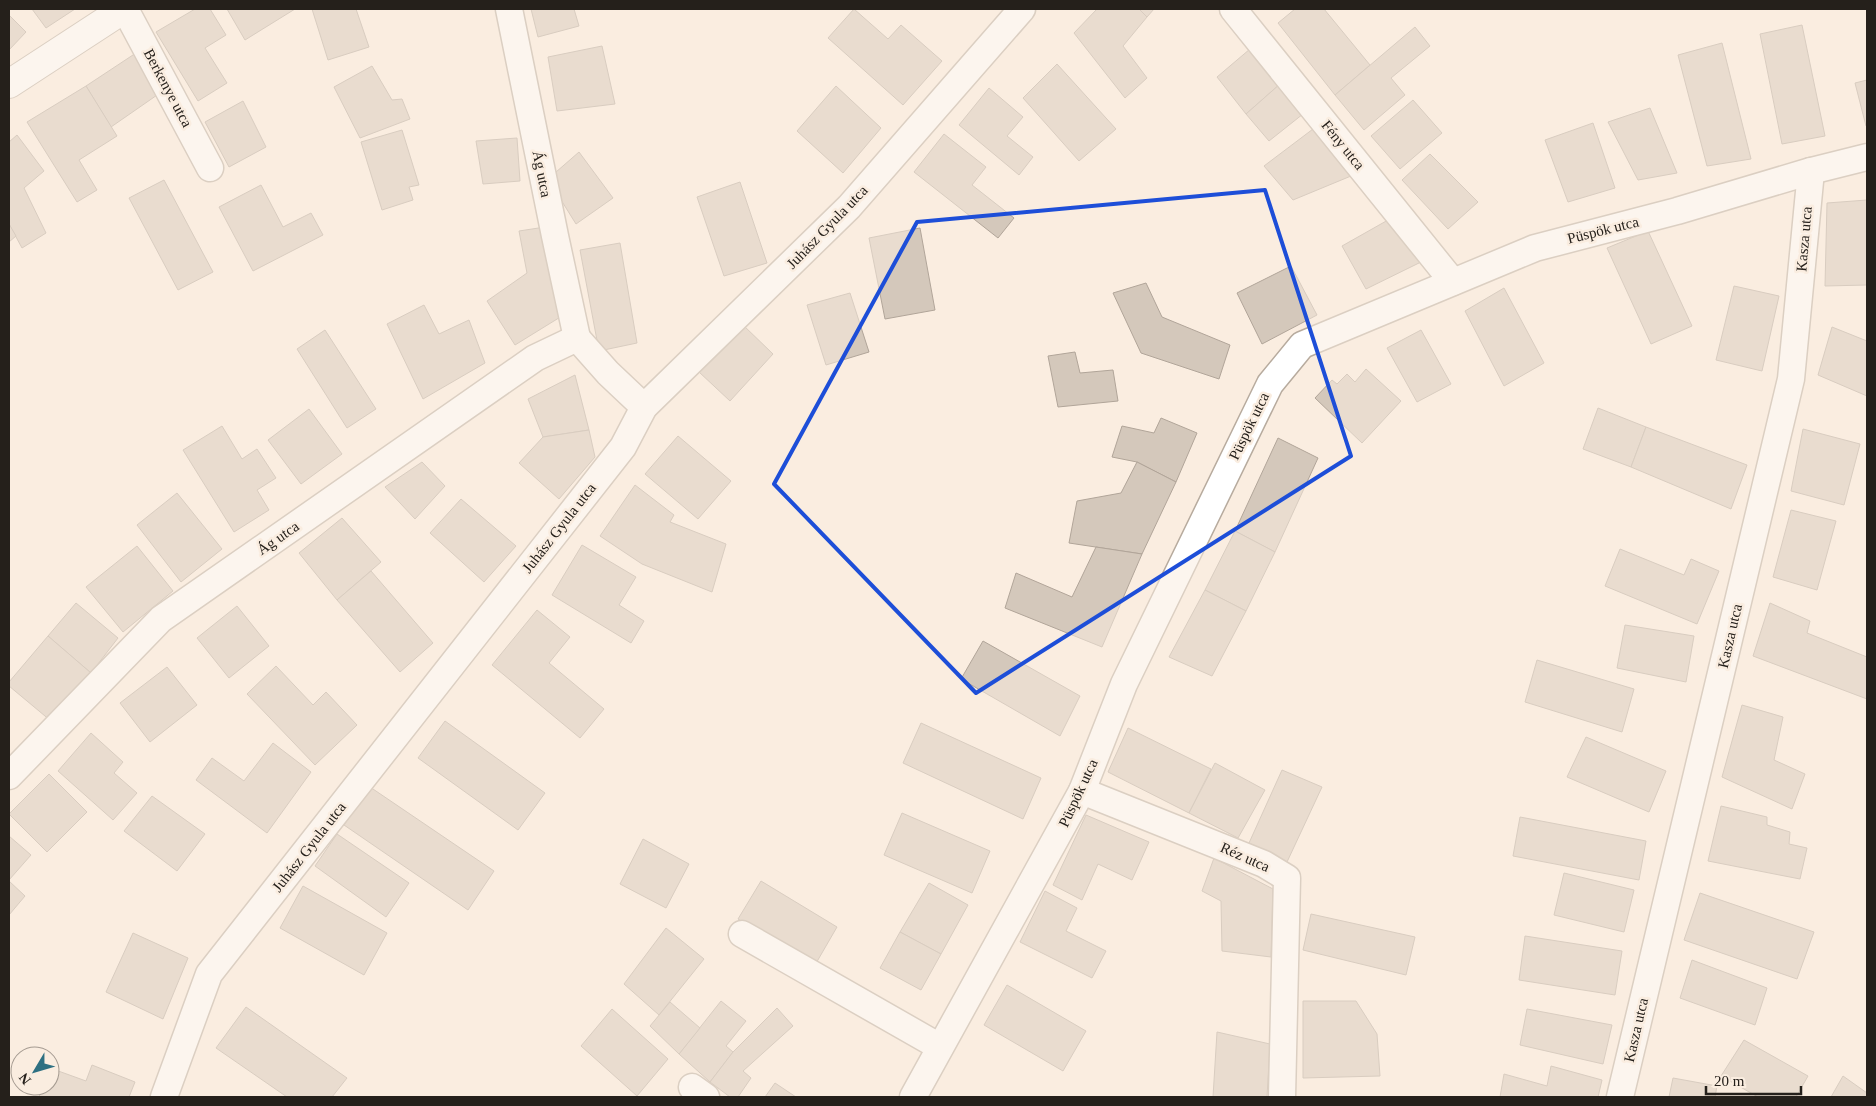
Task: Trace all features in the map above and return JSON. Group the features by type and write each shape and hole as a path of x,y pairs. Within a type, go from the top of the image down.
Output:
{"street":[{"name":"Berkenye utca","path":"9,84 125,9 210,168"},
{"name":"Ág utca","path":"510,9 577,338 608,373 644,407"},
{"name":"Juhász Gyula utca","path":"164,1097 209,974 624,447 644,407 849,207 1022,9"},
{"name":"Fény utca","path":"1233,9 1453,282"},
{"name":"Püspök utca","path":"912,1097 1082,791 1124,684 1270,384 1302,346 1535,248 1677,212 1811,170 1867,157"},
{"name":"Kasza utca","path":"1620,1097 1791,379 1811,170"},
{"name":"Ág utca","path":"9,776 161,619 535,358 577,338"},
{"name":"Réz utca","path":"1082,791 1264,864 1287,878 1282,1097"},
{"path":"742,934 940,1047"}],"highlighted area":[{"path":"1265,190 1351,456 976,693 774,484 917,222"}],"building":[{"path":"32,9 75,9 46,28"},
{"path":"195,9 210,9 226,35 205,48 227,83 198,101 156,32"},
{"path":"227,9 295,9 245,40"},
{"path":"312,9 356,9 369,47 328,60"},
{"path":"531,9 574,9 579,26 538,37"},
{"path":"854,9 888,39 901,25 942,61 903,105 828,38"},
{"path":"1097,9 1139,9 1147,17 1123,46 1147,78 1125,98 1074,33"},
{"path":"1139,9 1154,9 1147,17"},
{"path":"1295,9 1324,9 1370,65 1335,95 1278,23"},
{"path":"9,15 26,32 9,50"},
{"path":"1802,25 1825,136 1782,144 1760,34"},
{"path":"1415,27 1430,46 1391,78 1405,95 1364,130 1335,95"},
{"path":"1722,43 1751,159 1707,166 1678,55"},
{"path":"602,46 615,104 557,111 548,57"},
{"path":"1250,49 1280,84 1246,114 1217,77"},
{"path":"139,51 160,93 111,127 86,86"},
{"path":"1057,64 1116,129 1079,161 1023,98"},
{"path":"372,66 392,100 402,99 410,119 360,138 334,87"},
{"path":"1867,80 1867,126 1866,126 1855,83"},
{"path":"1280,84 1303,114 1269,141 1246,114"},
{"path":"86,86 117,136 79,160 97,190 77,202 27,122"},
{"path":"836,86 881,128 843,173 797,131"},
{"path":"989,88 1023,117 1007,136 1033,157 1019,175 959,125"},
{"path":"1413,100 1442,133 1400,169 1371,136"},
{"path":"243,101 266,147 229,167 205,122"},
{"path":"1650,108 1677,173 1638,180 1608,122"},
{"path":"1593,123 1615,188 1568,202 1545,140"},
{"path":"1313,129 1351,176 1293,200 1264,166"},
{"path":"402,130 419,185 409,187 413,200 382,210 361,142"},
{"path":"944,134 986,167 972,185 1014,218 998,238 914,172"},
{"path":"17,135 44,171 24,188 46,233 22,248 9,224 9,142"},
{"path":"517,138 520,181 483,184 476,141"},
{"path":"579,152 613,198 576,224 548,179"},
{"path":"1430,154 1478,202 1448,229 1402,180"},
{"path":"164,180 213,272 178,290 129,198"},
{"path":"740,182 767,263 724,276 697,197"},
{"path":"261,185 283,227 311,213 323,235 253,271 219,207"},
{"path":"1867,200 1867,285 1825,286 1827,203"},
{"path":"1388,220 1421,262 1366,289 1342,246"},
{"path":"9,224 16,236 9,242"},
{"path":"545,227 562,316 515,345 487,301 527,273 519,231"},
{"path":"920,228 935,310 885,319 869,238"},
{"path":"1648,231 1692,326 1651,344 1607,248"},
{"path":"620,243 637,343 599,351 580,250"},
{"path":"1291,266 1317,315 1262,344 1237,293"},
{"path":"1146,283 1162,317 1230,345 1219,379 1141,353 1113,293"},
{"path":"1734,286 1779,296 1762,371 1716,360"},
{"path":"1504,288 1544,363 1504,386 1465,311"},
{"path":"850,293 869,352 826,365 807,305"},
{"path":"424,305 439,334 469,320 485,363 423,399 387,324"},
{"path":"743,325 773,354 730,401 699,372"},
{"path":"1832,327 1867,341 1867,396 1818,375"},
{"path":"325,330 376,409 347,428 297,349"},
{"path":"1421,330 1451,384 1417,402 1387,348"},
{"path":"1075,352 1080,373 1113,370 1118,401 1058,407 1048,356"},
{"path":"1366,369 1401,401 1362,443 1315,398 1332,380 1337,384 1347,374 1355,382"},
{"path":"575,375 589,430 543,437 528,399"},
{"path":"1598,408 1646,427 1631,467 1583,449"},
{"path":"309,409 342,454 301,484 268,440"},
{"path":"1161,418 1197,433 1176,482 1137,462 1112,457 1122,426 1154,433"},
{"path":"222,426 242,459 257,449 276,478 257,490 269,510 234,532 183,450"},
{"path":"1646,427 1747,465 1731,509 1631,467"},
{"path":"1803,429 1860,444 1844,505 1791,491"},
{"path":"589,430 595,457 559,499 519,463 543,437"},
{"path":"678,436 731,481 698,519 645,474"},
{"path":"1278,438 1318,458 1275,552 1235,531"},
{"path":"422,462 445,486 415,519 385,487"},
{"path":"1137,462 1176,482 1142,554 1069,543 1077,501 1121,493"},
{"path":"635,485 674,515 670,522 726,544 712,592 642,564 600,536"},
{"path":"177,493 222,549 181,582 137,525"},
{"path":"461,499 516,546 484,582 430,533"},
{"path":"1791,510 1836,521 1817,590 1773,577"},
{"path":"342,518 381,562 337,600 299,553"},
{"path":"1235,531 1275,552 1246,611 1205,590"},
{"path":"582,545 636,577 619,605 644,621 631,643 552,595"},
{"path":"137,546 173,591 123,632 86,587"},
{"path":"1096,547 1142,554 1102,647 1005,608 1016,573 1072,597"},
{"path":"1620,549 1684,575 1691,559 1719,571 1697,624 1605,586"},
{"path":"371,571 433,643 400,672 337,600"},
{"path":"1205,590 1246,611 1212,676 1169,657"},
{"path":"76,603 118,638 91,673 48,636"},
{"path":"1770,603 1810,621 1807,633 1867,657 1867,699 1753,656"},
{"path":"237,606 269,646 229,678 197,638"},
{"path":"537,610 570,637 549,663 604,709 580,738 492,665"},
{"path":"1625,625 1694,636 1686,682 1617,668"},
{"path":"48,636 91,673 51,721 9,686 9,682"},
{"path":"983,641 1080,696 1060,736 961,679"},
{"path":"1537,660 1634,689 1622,732 1525,702"},
{"path":"276,666 313,705 326,692 357,725 315,765 247,694"},
{"path":"167,667 197,705 150,742 120,703"},
{"path":"1742,705 1783,717 1774,760 1805,774 1792,809 1722,777"},
{"path":"445,721 545,793 518,830 418,758"},
{"path":"921,723 1041,778 1023,819 903,763"},
{"path":"1128,728 1211,769 1189,813 1108,772"},
{"path":"91,733 123,762 114,773 137,793 113,820 58,771"},
{"path":"1586,737 1666,771 1649,812 1567,777"},
{"path":"273,743 311,772 267,833 196,780 212,758 244,781"},
{"path":"1215,763 1265,790 1238,838 1189,813"},
{"path":"1282,770 1322,787 1287,862 1249,843"},
{"path":"49,774 87,812 47,852 9,814"},
{"path":"370,787 494,871 468,910 344,825"},
{"path":"152,796 205,834 177,871 124,831"},
{"path":"1721,806 1767,817 1767,825 1790,832 1789,844 1807,848 1800,879 1708,861"},
{"path":"902,813 990,851 972,893 884,855"},
{"path":"1086,815 1149,842 1132,880 1098,864 1082,900 1053,885"},
{"path":"1520,817 1646,841 1639,880 1513,856"},
{"path":"337,834 409,883 386,917 315,866"},
{"path":"9,836 31,855 9,880"},
{"path":"643,839 689,864 666,908 620,884"},
{"path":"1214,858 1273,889 1271,957 1222,951 1221,901 1202,891"},
{"path":"1564,873 1634,890 1624,932 1554,915"},
{"path":"9,881 25,896 9,915"},
{"path":"761,881 837,927 815,965 738,919"},
{"path":"929,883 968,905 941,954 900,932"},
{"path":"303,886 387,933 364,975 280,928"},
{"path":"1045,891 1077,908 1066,931 1106,951 1092,978 1020,942"},
{"path":"1700,893 1814,932 1797,979 1684,940"},
{"path":"1311,914 1415,937 1406,975 1303,950"},
{"path":"666,928 704,959 659,1015 624,984"},
{"path":"900,932 941,954 921,990 880,968"},
{"path":"133,933 188,958 163,1019 106,992"},
{"path":"1525,936 1622,951 1615,995 1519,980"},
{"path":"1692,960 1767,988 1755,1025 1680,998"},
{"path":"1007,985 1086,1031 1063,1071 984,1025"},
{"path":"721,1001 746,1021 726,1046 733,1052 710,1082 679,1054"},
{"path":"1303,1001 1356,1001 1377,1034 1380,1076 1303,1078"},
{"path":"670,1002 700,1028 679,1054 650,1026"},
{"path":"246,1007 347,1078 332,1097 287,1097 216,1048"},
{"path":"777,1008 793,1026 743,1071 751,1078 738,1097 730,1097 710,1082 733,1052"},
{"path":"612,1009 668,1059 637,1096 581,1046"},
{"path":"1527,1009 1612,1025 1603,1064 1520,1045"},
{"path":"1217,1032 1270,1044 1267,1097 1213,1097"},
{"path":"1744,1040 1808,1076 1796,1097 1758,1097 1721,1076"},
{"path":"92,1065 135,1082 129,1097 39,1097 60,1096 60,1072 86,1081"},
{"path":"1551,1066 1602,1080 1598,1097 1500,1097 1504,1074 1547,1086"},
{"path":"1843,1076 1867,1093 1867,1097 1831,1097"},
{"path":"1673,1078 1717,1086 1715,1097 1669,1097"},
{"path":"775,1083 796,1097 765,1097"}]}
